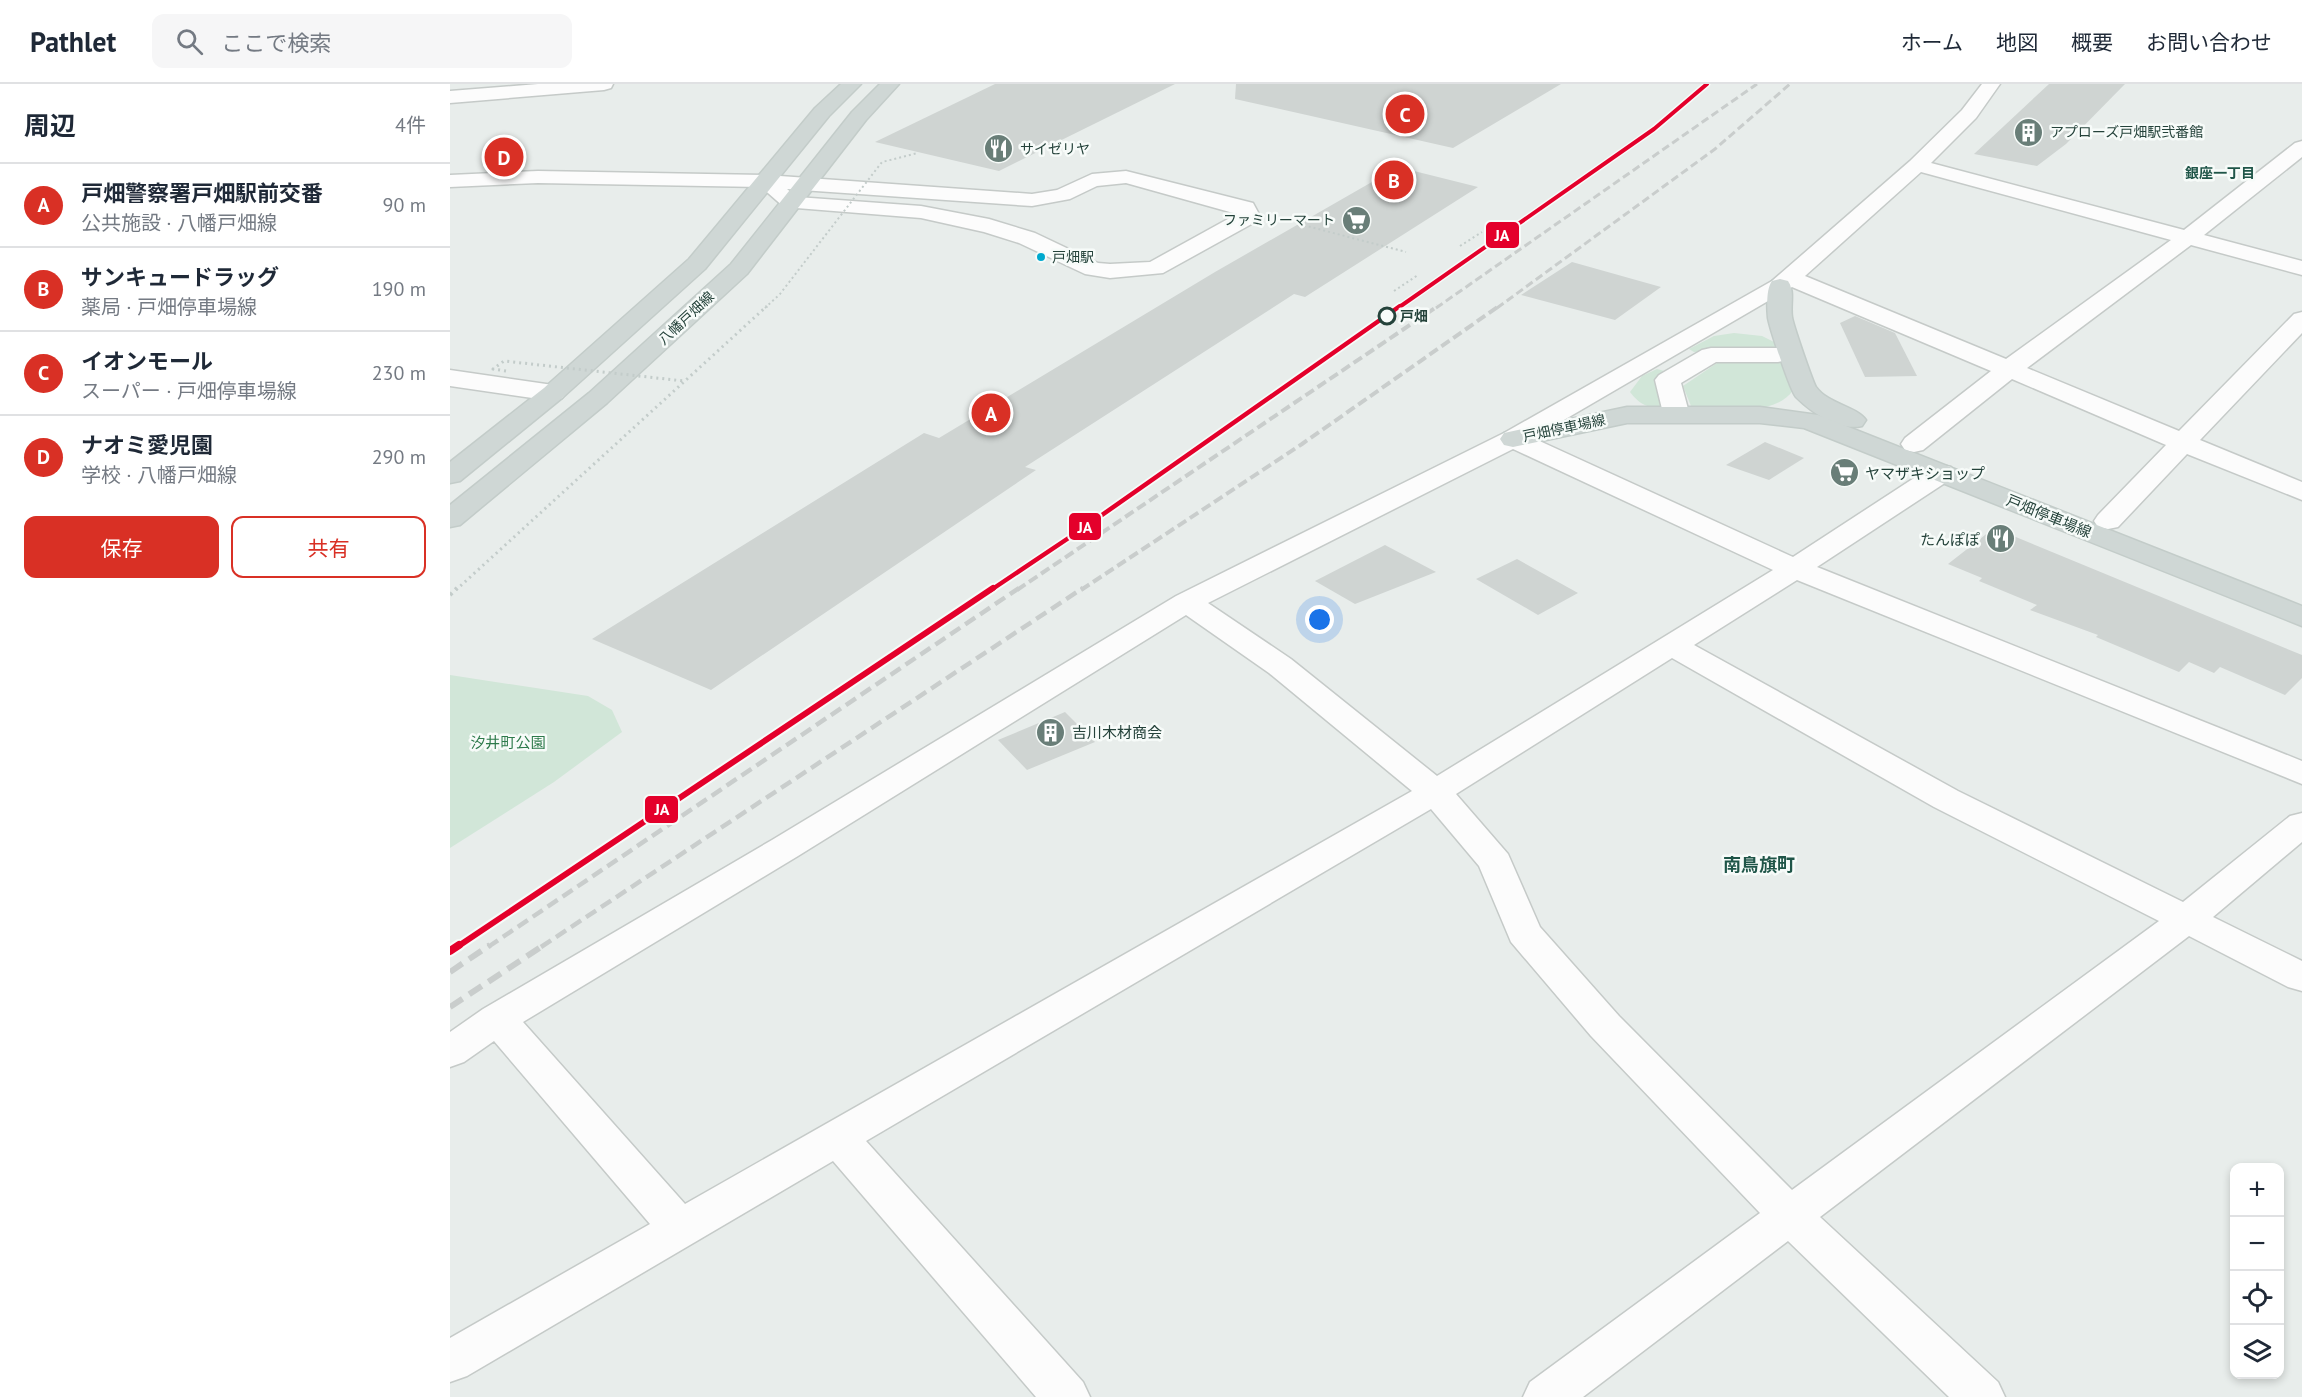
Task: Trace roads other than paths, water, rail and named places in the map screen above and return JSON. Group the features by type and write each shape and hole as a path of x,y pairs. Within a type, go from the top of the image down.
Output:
{"main road":[{"path":"450,475 553,393 697,264 822,112 852,84"},
{"name":"八幡戸畑線","path":"450,519 598,398 739,269 859,116 890,84"},
{"path":"1784,281 1780,318 1805,391"},
{"name":"戸畑停車場線","path":"1760,415 1794,406 1805,391 1830,411 2302,596"},
{"name":"戸畑停車場線","path":"1513,439 1627,415 1760,415 1809,421 2302,617"}],"street":[{"path":"450,95 471,84"},
{"path":"450,95 604,84"},
{"path":"450,1052 497,1020 776,854 1187,602 1513,439 1784,281 1917,165 1969,114 1990,84"},
{"path":"1914,444 2008,370 2187,238 2302,147"},
{"path":"1917,165 2302,268"},
{"path":"450,181 538,177 766,181 1032,200 1063,195 1092,180 1126,177 1245,208 1250,216 1155,268 1110,271 1094,269 1027,238 989,226 921,212 791,203 766,181"},
{"path":"1784,281 2008,370 2302,492"},
{"path":"2108,521 2302,319"},
{"path":"1675,409 1668,380 1683,362 1711,355 1778,355"},
{"path":"450,378 553,393"},
{"path":"1513,439 1795,569 2302,773"},
{"path":"450,1362 1435,792 1673,646 1941,473"},
{"path":"1187,602 1280,666 1435,792 1496,862 1524,933 1605,1026 1789,1215 1981,1397"},
{"path":"1673,646 1946,800 2188,918 2302,977"},
{"path":"1547,1397 2188,918 2301,827"},
{"path":"497,1020 680,1229"},
{"path":"838,1138 1066,1397"}],"railway":[{"path":"1436,308 1757,84"},
{"path":"1497,308 1715,149 1790,84"},
{"path":"1017,590 1438,306"},
{"path":"1081,590 1302,444 1499,306"},
{"path":"488,947 1019,588"},
{"path":"541,947 1083,588"},
{"path":"450,972 490,945"},
{"path":"450,1007 544,945"}],"place":[{"name":"イオンモール","path":"1405,114"},
{"name":"アプローズ戸畑駅弐番館","path":"2029,132"},
{"name":"サイゼリヤ","path":"999,149"},
{"name":"ナオミ愛児園","path":"504,157"},
{"name":"サンキュードラッグ","path":"1394,180"},
{"name":"ファミリーマート","path":"1356,220"},
{"name":"戸畑駅","path":"1041,257"},
{"name":"戸畑","path":"1387,316"},
{"name":"戸畑警察署戸畑駅前交番","path":"991,413"},
{"name":"ヤマザキショップ","path":"1844,473"},
{"name":"たんぽぽ","path":"2001,539"},
{"name":"吉川木材商会","path":"1051,732"}],"district":[{"name":"銀座一丁目","path":"2220,173"},
{"name":"南鳥旗町","path":"1759,864"}],"park label":[{"name":"汐井町公園","path":"508,742"}]}
